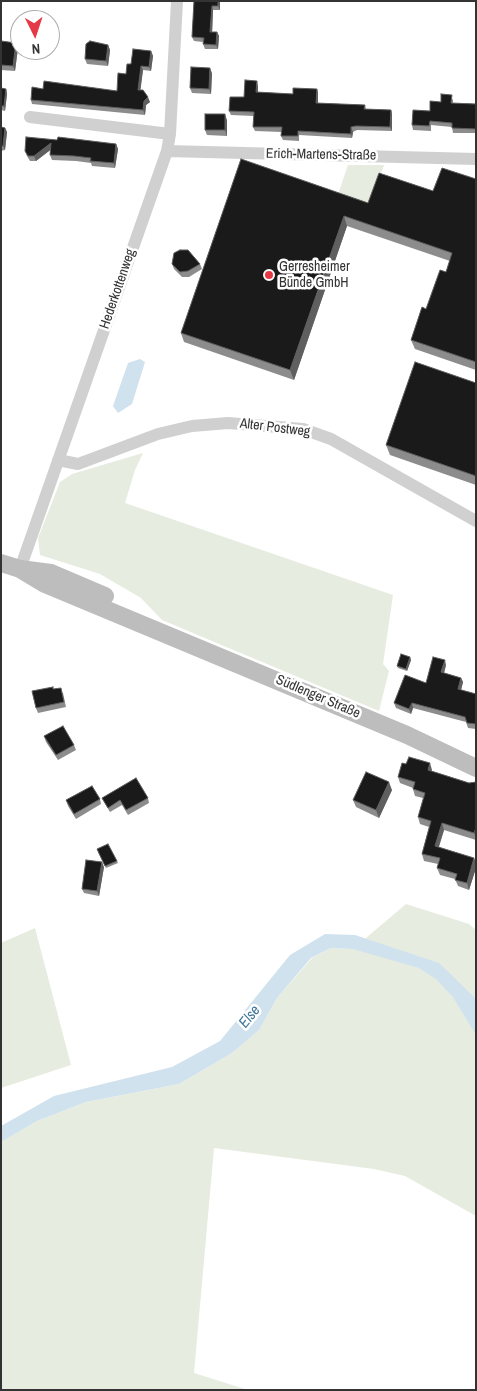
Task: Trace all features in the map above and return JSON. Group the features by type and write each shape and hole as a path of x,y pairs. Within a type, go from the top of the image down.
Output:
{"main road":[{"name":"Südlenger Straße","path":"1,563 20,569 45,584 407,735 476,768"}],"street":[{"name":"Hederkottenweg","path":"20,569 167,151 170,134 177,1"},
{"path":"30,117 170,134"},
{"name":"Erich-Martens-Straße","path":"167,151 476,159"},
{"name":"Alter Postweg","path":"58,460 78,464 158,434 192,426 228,423 303,429 331,439 476,521"}],"shaded area":[{"path":"348,165 384,165 370,205 338,194"},
{"path":"143,453 135,470 125,503 393,595 383,664 389,671 379,711 162,620 141,598 100,574 40,555 38,538 60,482 72,474"},
{"path":"406,904 469,924 476,930 476,1216 405,1176 374,1169 214,1148 194,1373 248,1390 1,1390 1,1142 37,1121 86,1102 179,1084 232,1053 259,1030 277,998 312,958 331,948 353,949"},
{"path":"35,928 71,1065 1,1088 1,943"}],"water":[{"path":"140,359 145,362 132,404 118,413 113,406 128,363"},
{"name":"Else","path":"325,934 355,935 439,963 474,997 476,1001 476,1035 453,997 436,979 419,968 353,949 331,948 311,958 277,998 259,1030 232,1053 179,1084 86,1102 37,1121 1,1142 1,1126 54,1096 172,1067 220,1041 290,955"}],"building":[{"path":"194,1 218,1 218,6 212,6 210,32 217,32 216,45 203,44 204,38 192,37"},
{"path":"1,41 10,42 10,60 14,60 13,66 1,65"},
{"path":"90,41 108,45 106,61 85,59 86,44"},
{"path":"133,49 151,51 149,67 141,66 138,90 143,90 148,97 144,101 143,110 31,100 32,87 43,89 44,81 117,91 118,73 126,74 127,64 131,64"},
{"path":"191,67 210,68 209,89 190,88"},
{"path":"245,80 257,81 256,92 293,94 293,88 317,89 316,103 365,105 364,109 391,110 390,127 356,126 351,127 351,134 298,131 298,136 281,136 282,127 253,127 254,112 229,111 230,97 244,97"},
{"path":"1,88 6,89 4,106 1,106"},
{"path":"441,94 452,95 451,103 476,104 476,129 452,128 452,123 430,121 429,126 412,125 413,110 430,111 430,101 441,102"},
{"path":"205,114 225,114 225,130 205,130"},
{"path":"1,127 5,128 3,146 1,146"},
{"path":"26,137 57,140 58,137 116,144 114,163 90,161 91,158 50,155 51,143 34,156 28,156 25,151"},
{"name":"Gerresheimer Bünde GmbH","path":"241,159 368,203 379,173 433,191 442,168 476,179 476,362 411,340 422,307 426,309 440,270 446,272 452,253 344,216 290,370 181,333"},
{"path":"180,250 188,250 200,264 188,271 180,272 172,264 174,253"},
{"path":"415,362 476,383 476,476 386,445"},
{"path":"401,654 410,657 406,669 397,666"},
{"path":"433,657 445,660 441,672 461,678 458,689 476,694 476,724 467,723 465,717 412,703 409,709 394,703 405,675 426,683"},
{"path":"53,687 53,689 61,688 64,702 36,708 32,691"},
{"path":"63,726 74,745 56,755 44,736"},
{"path":"409,757 430,763 428,770 469,783 476,782 476,828 474,833 442,823 435,846 474,858 467,883 455,880 457,874 437,868 440,858 422,854 431,821 418,817 425,793 413,789 415,782 398,777 402,763 406,764"},
{"path":"366,772 389,782 376,810 353,800"},
{"path":"136,778 148,798 126,810 120,800 108,808 102,798"},
{"path":"92,786 100,799 74,814 66,800"},
{"path":"108,844 117,861 105,866 97,849"},
{"path":"86,860 102,862 97,891 82,889"}],"place":[{"name":"Gerresheimer Bünde GmbH","path":"269,275"}]}
